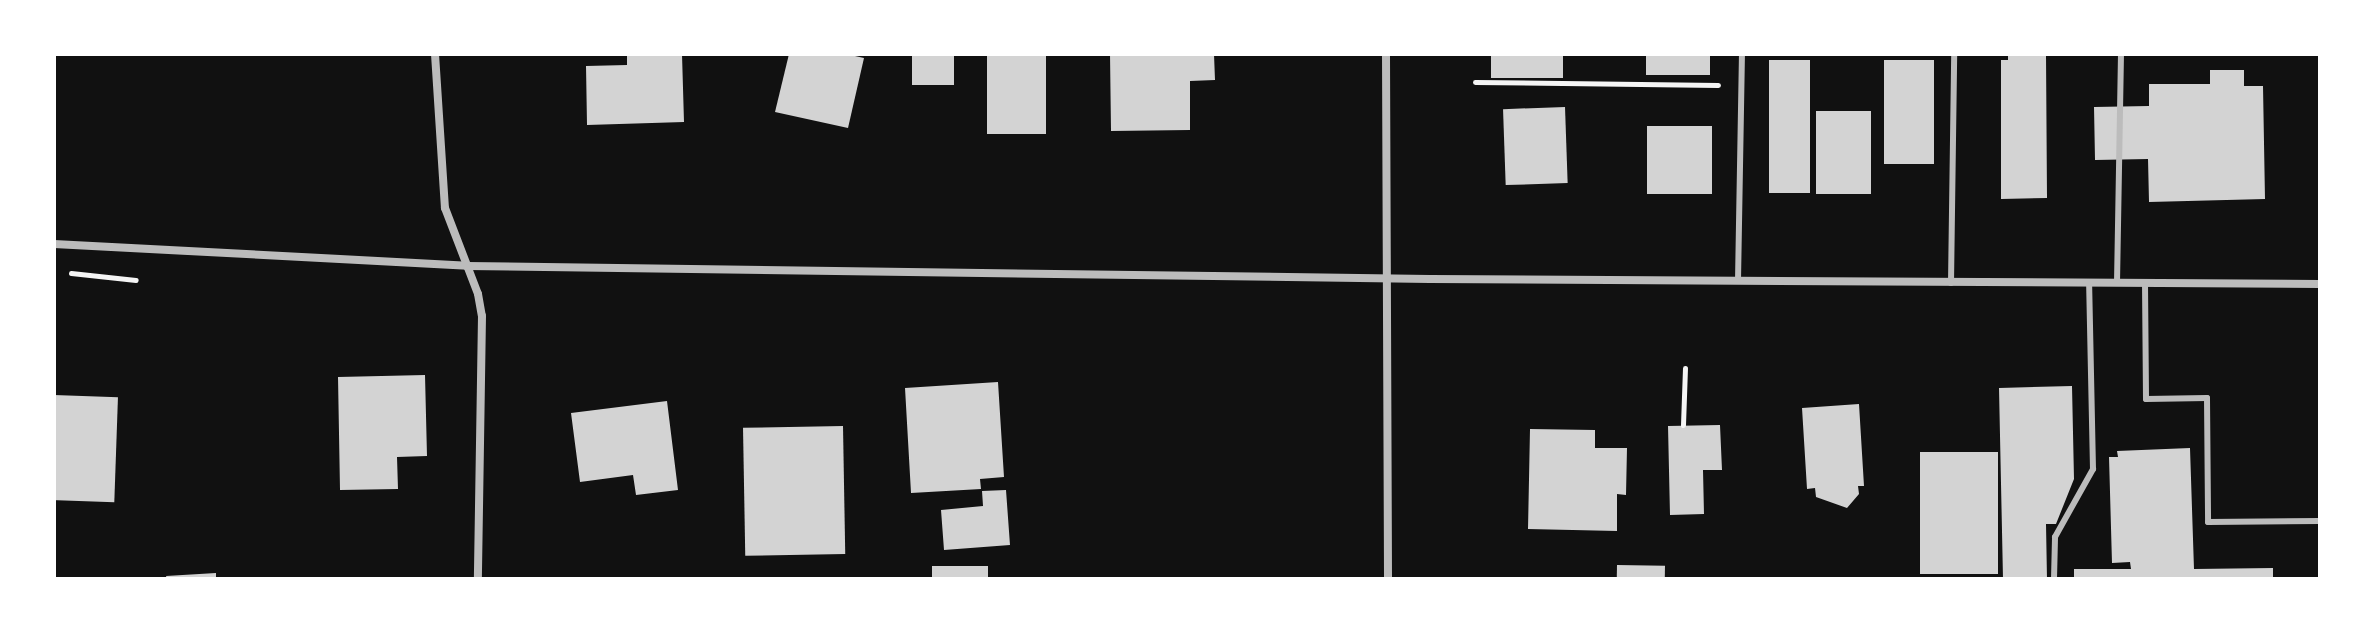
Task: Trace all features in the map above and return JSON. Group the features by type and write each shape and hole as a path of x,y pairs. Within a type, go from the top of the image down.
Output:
{"street":[{"path":"435,54 441,186 445,208 478,294 482,316 478,579"},
{"path":"1386,54 1388,579"},
{"path":"54,244 467,266 1387,278 2320,284"}],"lane":[{"path":"1738,281 1742,54"},
{"path":"1951,283 1954,54"},
{"path":"2117,283 2121,54"},
{"path":"2054,579 2055,537 2093,469 2089,283"},
{"path":"2145,283 2146,399 2207,398 2208,522 2320,521"}],"path":[{"path":"1475,82 1742,85"},
{"path":"59,272 136,280"},
{"path":"1683,425 1685,368"}],"building":[{"path":"627,54 682,54 684,122 587,125 586,66 627,65"},
{"path":"789,54 846,54 864,58 848,128 775,112"},
{"path":"912,54 954,54 954,85 912,85"},
{"path":"987,54 1046,54 1046,134 987,134"},
{"path":"1110,54 1214,54 1215,80 1190,81 1190,130 1111,131"},
{"path":"1491,54 1563,54 1563,78 1491,78"},
{"path":"1646,54 1710,54 1710,75 1646,75"},
{"path":"2008,54 2046,54 2047,198 2001,199 2001,60 2008,60"},
{"path":"1769,60 1810,60 1810,193 1769,193"},
{"path":"1884,60 1934,60 1934,164 1884,164"},
{"path":"2210,70 2244,70 2244,86 2263,86 2265,199 2149,202 2148,159 2095,160 2094,107 2149,106 2149,84 2210,84"},
{"path":"1565,107 1568,183 1506,185 1503,109"},
{"path":"1816,111 1871,111 1871,194 1816,194"},
{"path":"1647,126 1712,126 1712,194 1647,194"},
{"path":"425,375 427,456 397,457 398,489 340,490 338,377"},
{"path":"998,382 1004,477 980,479 981,489 911,493 905,388"},
{"path":"2072,386 2074,479 2056,524 2046,524 2047,579 2003,579 1999,388"},
{"path":"54,395 118,397 114,502 54,500"},
{"path":"667,401 678,490 636,495 633,475 580,482 571,413"},
{"path":"1859,404 1864,486 1858,486 1859,494 1847,508 1816,497 1815,488 1807,489 1802,408"},
{"path":"1720,425 1722,470 1703,470 1704,514 1670,515 1668,426"},
{"path":"843,426 845,554 745,556 743,428"},
{"path":"1530,429 1595,430 1595,448 1627,448 1626,495 1617,494 1617,531 1528,529"},
{"path":"2190,448 2194,569 2273,568 2273,579 2074,579 2074,569 2131,569 2130,562 2112,563 2109,457 2118,457 2117,451"},
{"path":"1920,452 1998,452 1998,574 1920,574"},
{"path":"1006,490 1010,545 944,550 941,510 983,506 982,491"},
{"path":"1617,565 1665,566 1665,579 1617,579"},
{"path":"932,566 988,566 988,579 932,579"},
{"path":"216,573 216,579 167,579 166,576"}]}
